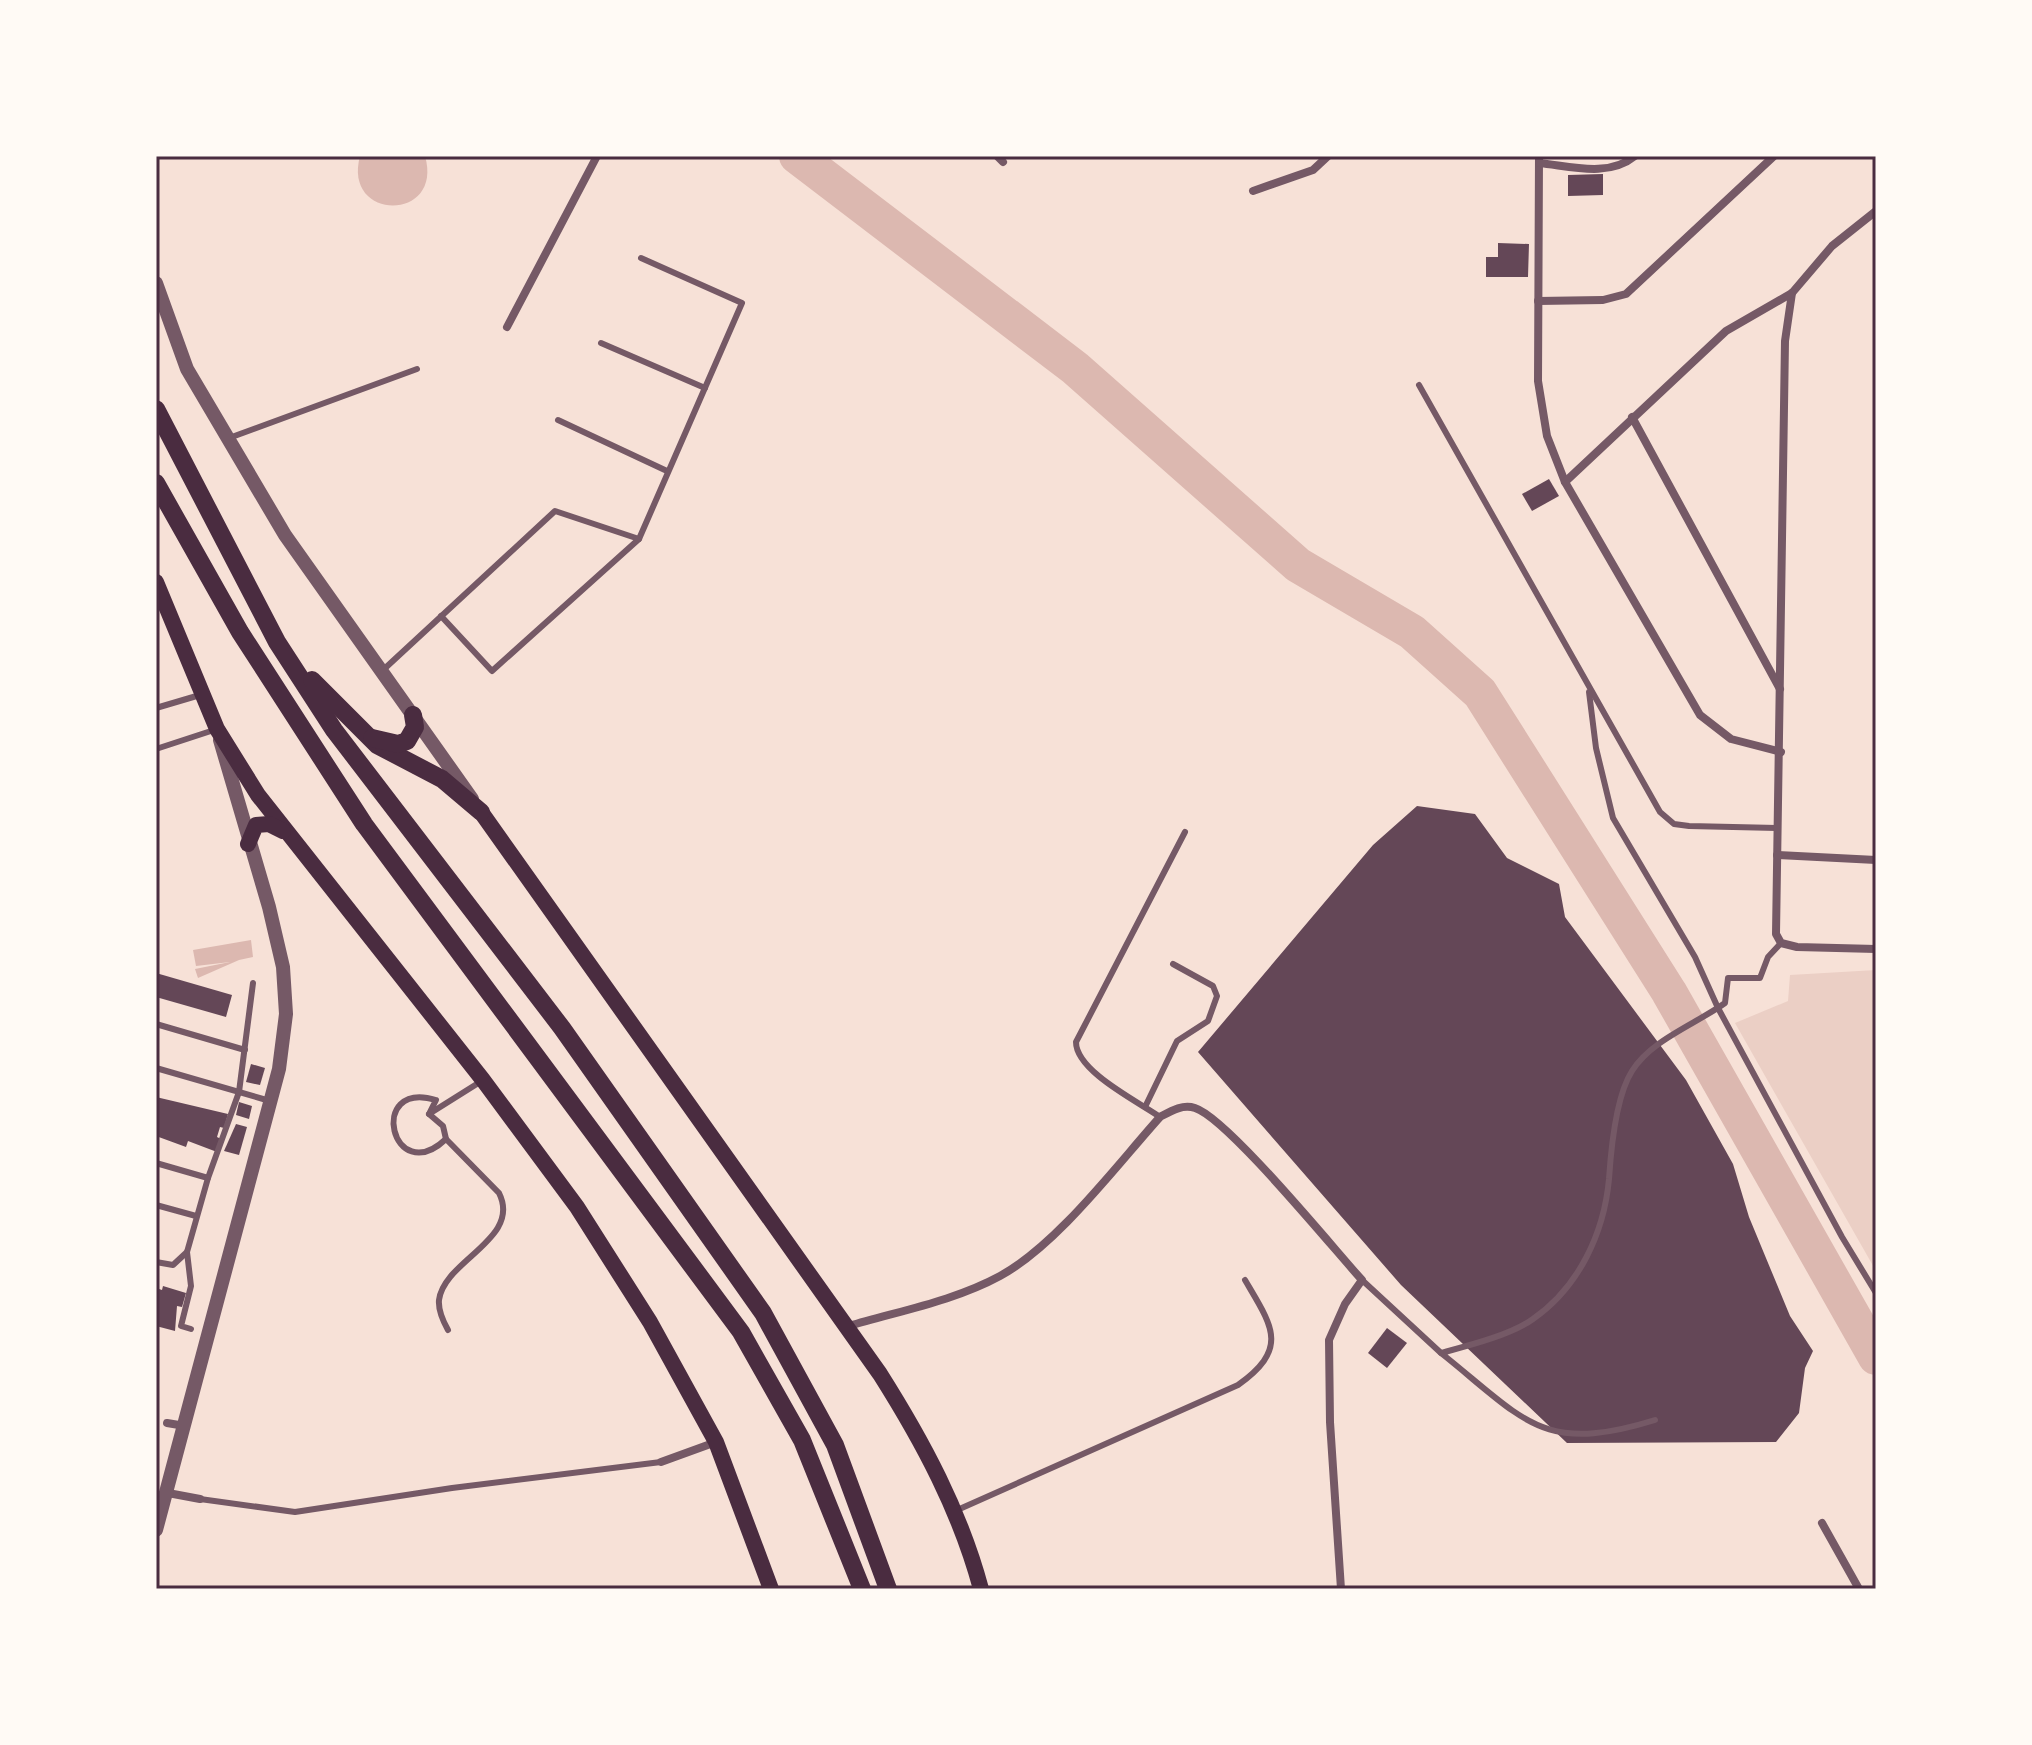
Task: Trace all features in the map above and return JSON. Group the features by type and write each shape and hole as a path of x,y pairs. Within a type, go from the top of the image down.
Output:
{"highway":[{"path":"156,409 277,642 334,730 625,1114 763,1313 835,1445 888,1589"},
{"path":"156,483 240,632 364,824 741,1332 802,1440 862,1589"},
{"path":"277,642 367,736 391,755 442,779 481,812"},
{"path":"367,736 383,742 407,741 415,727 413,715"}],"main road":[{"path":"156,582 217,729 258,795 483,1080 577,1207 650,1322 716,1442 771,1589"},
{"path":"481,812 849,1326 913,1426 955,1511 981,1589"},
{"path":"248,844 252,830 261,823 287,834"}],"street":[{"path":"507,327 597,156"},
{"path":"1253,191 1313,170 1328,156"},
{"path":"1635,156 1617,167 1605,169 1539,159 1540,407 1565,482 1700,715 1731,739 1781,752"},
{"path":"1538,301 1603,300 1626,294 1774,156"},
{"path":"1565,482 1726,331 1792,293 1832,246 1876,211"},
{"path":"156,283 187,369 285,535 481,812"},
{"path":"1792,293 1785,341 1776,934 1781,943 1797,947 1876,949"},
{"path":"1632,417 1780,690"},
{"path":"156,1530 186,1427 279,1069 286,1014 283,967 269,907 248,844 217,729"},
{"path":"1777,855 1876,860"},
{"path":"849,1326 970,1290 1001,1276 1058,1229 1160,1117 1174,1109 1195,1108 1226,1130 1362,1280 1345,1304 1329,1340 1330,1422 1341,1589"},
{"path":"167,1423 186,1427"},
{"path":"661,1462 716,1442"},
{"path":"168,1493 200,1499"},
{"path":"1822,1523 1859,1589"}],"lane":[{"path":"441,616 492,671 639,539 742,303 641,258"},
{"path":"601,343 705,388"},
{"path":"229,438 417,369"},
{"path":"1419,385 1435,420 1521,561 1589,692 1667,820 1689,826 1777,828"},
{"path":"558,420 667,471"},
{"path":"382,671 555,511 639,539"},
{"path":"1589,692 1596,748 1613,818 1695,957 1718,1008 1842,1237 1876,1293"},
{"path":"156,708 203,694"},
{"path":"156,749 217,729"},
{"path":"1160,1117 1089,1068 1076,1052 1076,1042 1185,832"},
{"path":"1441,1353 1531,1321 1553,1303 1584,1264 1603,1220 1612,1144 1629,1074 1653,1049 1718,1008 1728,998 1726,980 1760,978 1768,957 1781,943"},
{"path":"1145,1107 1177,1041 1208,1021 1217,996 1213,986 1173,964"},
{"path":"191,1329 181,1326 191,1286 187,1252 208,1178 239,1092 253,983"},
{"path":"156,1024 245,1050"},
{"path":"156,1068 270,1101"},
{"path":"429,1114 483,1080"},
{"path":"429,1114 436,1100 422,1096 407,1099 396,1110 392,1124 396,1138 406,1149 420,1153 435,1150 446,1139"},
{"path":"429,1114 443,1126 446,1139 499,1193 505,1204 504,1217 496,1230 445,1286 439,1300 448,1330"},
{"path":"156,1163 208,1178"},
{"path":"156,1205 196,1216"},
{"path":"156,1262 173,1265 187,1252"},
{"path":"955,1511 1238,1385 1253,1374 1267,1358 1274,1340 1269,1321 1245,1280"},
{"path":"1362,1280 1441,1353 1521,1417 1552,1433 1573,1436 1618,1431 1655,1420"},
{"path":"156,1421 167,1423"},
{"path":"200,1499 295,1512 452,1488 661,1462"}],"shaded area":[{"path":"360,156 425,156 427,178 420,193 408,202 393,206 378,202 365,193 358,178"},
{"path":"251,940 253,957 198,978 195,969 230,962 196,966 193,950"},
{"path":"1876,970 1876,1271 1735,1023 1788,1001 1790,975"}],"building":[{"path":"1603,174 1603,195 1568,196 1568,175"},
{"path":"1498,243 1529,244 1528,277 1486,277 1486,257 1498,257"},
{"path":"1549,479 1559,496 1532,511 1522,494"},
{"path":"1417,806 1475,814 1507,858 1559,884 1565,917 1686,1080 1733,1164 1749,1217 1790,1316 1813,1351 1805,1368 1799,1413 1776,1442 1567,1443 1401,1285 1198,1052 1373,845"},
{"path":"156,973 232,995 226,1017 156,997"},
{"path":"251,1064 265,1068 260,1085 246,1082"},
{"path":"156,1097 228,1114 224,1128 220,1127 217,1137 221,1139 217,1152 188,1141 186,1147 156,1136"},
{"path":"239,1102 252,1106 249,1119 236,1115"},
{"path":"236,1124 247,1127 239,1155 224,1151"},
{"path":"163,1286 186,1293 182,1307 177,1306 175,1331 156,1326 156,1288 162,1290"},
{"path":"1387,1328 1407,1343 1387,1368 1368,1353"}],"waterway":[{"path":"797,156 1075,368 1298,565 1412,632 1480,693 1669,992 1876,1357"}]}
